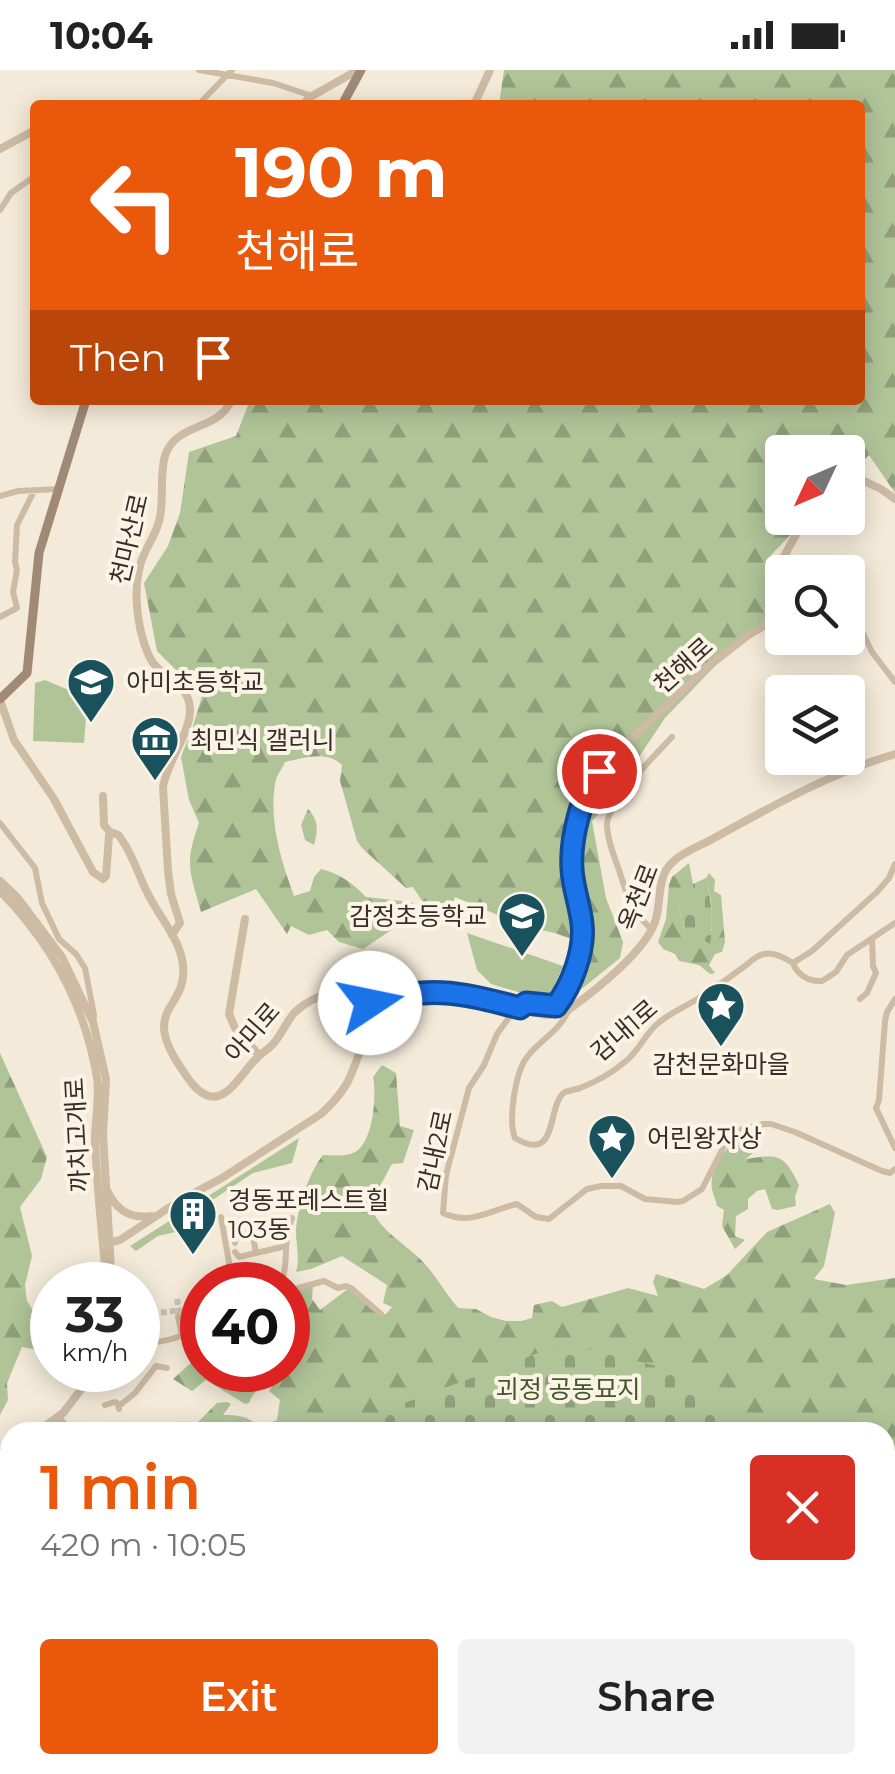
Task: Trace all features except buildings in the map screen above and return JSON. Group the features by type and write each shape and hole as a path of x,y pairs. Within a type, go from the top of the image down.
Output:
{"main road":[{"path":"344,100 359,70"},
{"path":"0,700 27,673 38,553 84,405"}],"street":[{"path":"200,70 230,72 312,96"},
{"path":"308,100 359,70"},
{"path":"476,100 490,70"},
{"path":"203,100 230,72"},
{"path":"0,151 30,133"},
{"path":"0,210 11,193 30,180"},
{"name":"천마산로","path":"172,935 180,923 168,871 163,787 190,708 188,696 179,684 160,672 149,658 136,598 137,577 144,554 156,535 165,456 172,441 214,420 228,405"},
{"path":"865,481 895,499"},
{"path":"0,496 58,489"},
{"path":"0,616 17,608 12,592 17,570 17,526 34,491"},
{"name":"천해로","path":"518,1008 526,1003 556,1006 572,977 582,924 571,866 574,836 589,784 706,668 765,625"},
{"path":"865,638 895,682"},
{"name":"아미로","path":"0,700 14,740 54,799 93,872 103,880 108,872 110,832"},
{"path":"652,930 632,909 607,825 610,813 632,781 672,736"},
{"name":"옥천로","path":"568,1010 641,946 657,916 664,874 680,856 786,798 895,754"},
{"name":"아미로","path":"103,796 104,826 124,842 182,959 183,978 168,1008 164,1033 168,1047 192,1084 207,1097 230,1089 272,1045 296,1011 312,1001 331,994 382,1002 394,1000"},
{"path":"0,822 35,868 42,903 59,939 85,968 93,1022"},
{"path":"792,963 812,952 877,892 895,864"},
{"path":"0,881 62,957 93,1022 106,1079 103,1136 110,1262"},
{"name":"까치고개로","path":"0,891 56,961 80,1011 97,1080 95,1136 111,1242 110,1262"},
{"path":"245,920 229,1014 235,1028 259,1055"},
{"name":"감내1로","path":"568,1010 554,1032 528,1056 521,1070 511,1126 520,1142 537,1143 547,1137 556,1104 564,1093 599,1079 627,1061 661,1020 753,959 767,953 792,963 808,980 822,982 836,972 847,955 895,923"},
{"path":"860,1000 876,973 872,939"},
{"path":"111,1242 322,1114 346,1084 376,1019 394,1000 418,993 438,993 548,1015 568,1010"},
{"path":"895,998 885,1021 876,1108 895,1148"},
{"path":"365,999 373,1006 376,1019"},
{"name":"감내2로","path":"518,1008 497,1034 469,1088 446,1175 443,1214 450,1217 478,1218 517,1204 536,1217 549,1219 587,1189 616,1185 646,1199 683,1201 702,1188 725,1144 742,1129 764,1124 784,1127 882,1172 895,1169"},
{"path":"105,1187 116,1205 128,1214 143,1218 157,1215"},
{"path":"220,1217 230,1262"},
{"path":"285,1262 287,1228 292,1218"},
{"path":"230,1256 234,1238 252,1230 256,1253"},
{"path":"230,1256 286,1246"},
{"path":"310,1284 324,1280 338,1288 351,1288 381,1314"},
{"path":"179,1315 180,1320"},
{"path":"105,1405 115,1402 119,1408 156,1366 167,1368"},
{"path":"52,1422 81,1392"},
{"path":"57,1419 63,1422"}],"green space":[{"path":"504,70 895,70 895,493 869,455 865,459 865,435 765,435 765,535 790,535 771,555 765,555 765,620 745,635 665,718 592,821 606,898 623,942 620,958 579,991 576,990 585,944 527,927 455,897 449,914 432,916 413,887 406,888 357,841 340,781 342,765 315,756 285,762 276,781 275,827 294,896 310,891 321,869 346,880 366,897 411,902 438,928 427,926 414,915 363,949 339,942 327,930 309,935 291,926 287,934 256,889 201,912 190,868 199,823 189,800 181,757 202,696 157,651 144,583 168,546 180,513 189,452 236,436 248,405 865,405 865,100 500,100"},
{"path":"45,680 85,697 84,743 33,741 35,683"},
{"path":"308,809 317,826 314,845 305,840 301,825"},
{"path":"689,863 693,896 679,908 685,932 712,931 706,878 709,873 715,880 714,891 721,895 725,942 722,952 715,954 709,965 715,973 679,961 658,942 672,877"},
{"path":"706,878 712,927 710,944 700,933 685,932 679,908 685,896 693,896 693,884"},
{"path":"467,933 563,966 548,1001 491,984 477,970"},
{"path":"0,1053 47,1157 41,1179 20,1207 32,1256 25,1285 30,1306 30,1348 22,1347 7,1383 8,1400 0,1415"},
{"path":"382,1065 396,1073 400,1126 414,1130 403,1163 392,1164 370,1204 374,1213 424,1263 458,1308 476,1309 506,1321 532,1318 534,1305 552,1301 562,1307 628,1288 658,1296 653,1282 656,1274 704,1289 727,1275 767,1232 830,1204 835,1213 824,1266 814,1279 846,1285 895,1278 895,1422 272,1422 277,1420 280,1400 270,1392 310,1392 310,1285 313,1284 312,1299 320,1310 349,1288 378,1313 386,1314 392,1307 383,1303 387,1285 342,1256 310,1269 310,1262 298,1262 296,1231 301,1202 318,1162 323,1155 348,1155 361,1147 372,1118 373,1077"},
{"path":"753,1128 761,1128 757,1149 746,1159 773,1157 784,1162 799,1185 796,1206 772,1209 765,1189 757,1191 748,1199 748,1209 736,1216 735,1236 745,1240 735,1249 722,1226 724,1210 717,1206 712,1180 724,1153"},
{"path":"299,1138 292,1163 253,1173 178,1223 180,1231 158,1236 136,1251 130,1246"},
{"name":"괴정 공동묘지","path":"565,1343 696,1376 719,1420 382,1422 399,1405"},
{"path":"226,1392 255,1392 245,1404"},
{"path":"227,1402 231,1404 223,1415 253,1422 198,1422 217,1403"}],"tunnel":[{"path":"177,1299 180,1314"},
{"path":"160,1313 180,1310"}],"place":[{"name":"아미초등학교","path":"91,724"},
{"name":"최민식 갤러니","path":"155,782"},
{"name":"감정초등학교","path":"522,958"},
{"name":"감천문화마을","path":"721,1048"},
{"name":"어린왕자상","path":"612,1180"},
{"name":"경동포레스트힐 103동","path":"193,1256"}],"route":[{"path":"370,1003 365,999 382,1002 426,993 520,1008 526,1003 556,1006 572,977 582,940 571,866 574,836 589,784 599,771"}]}
